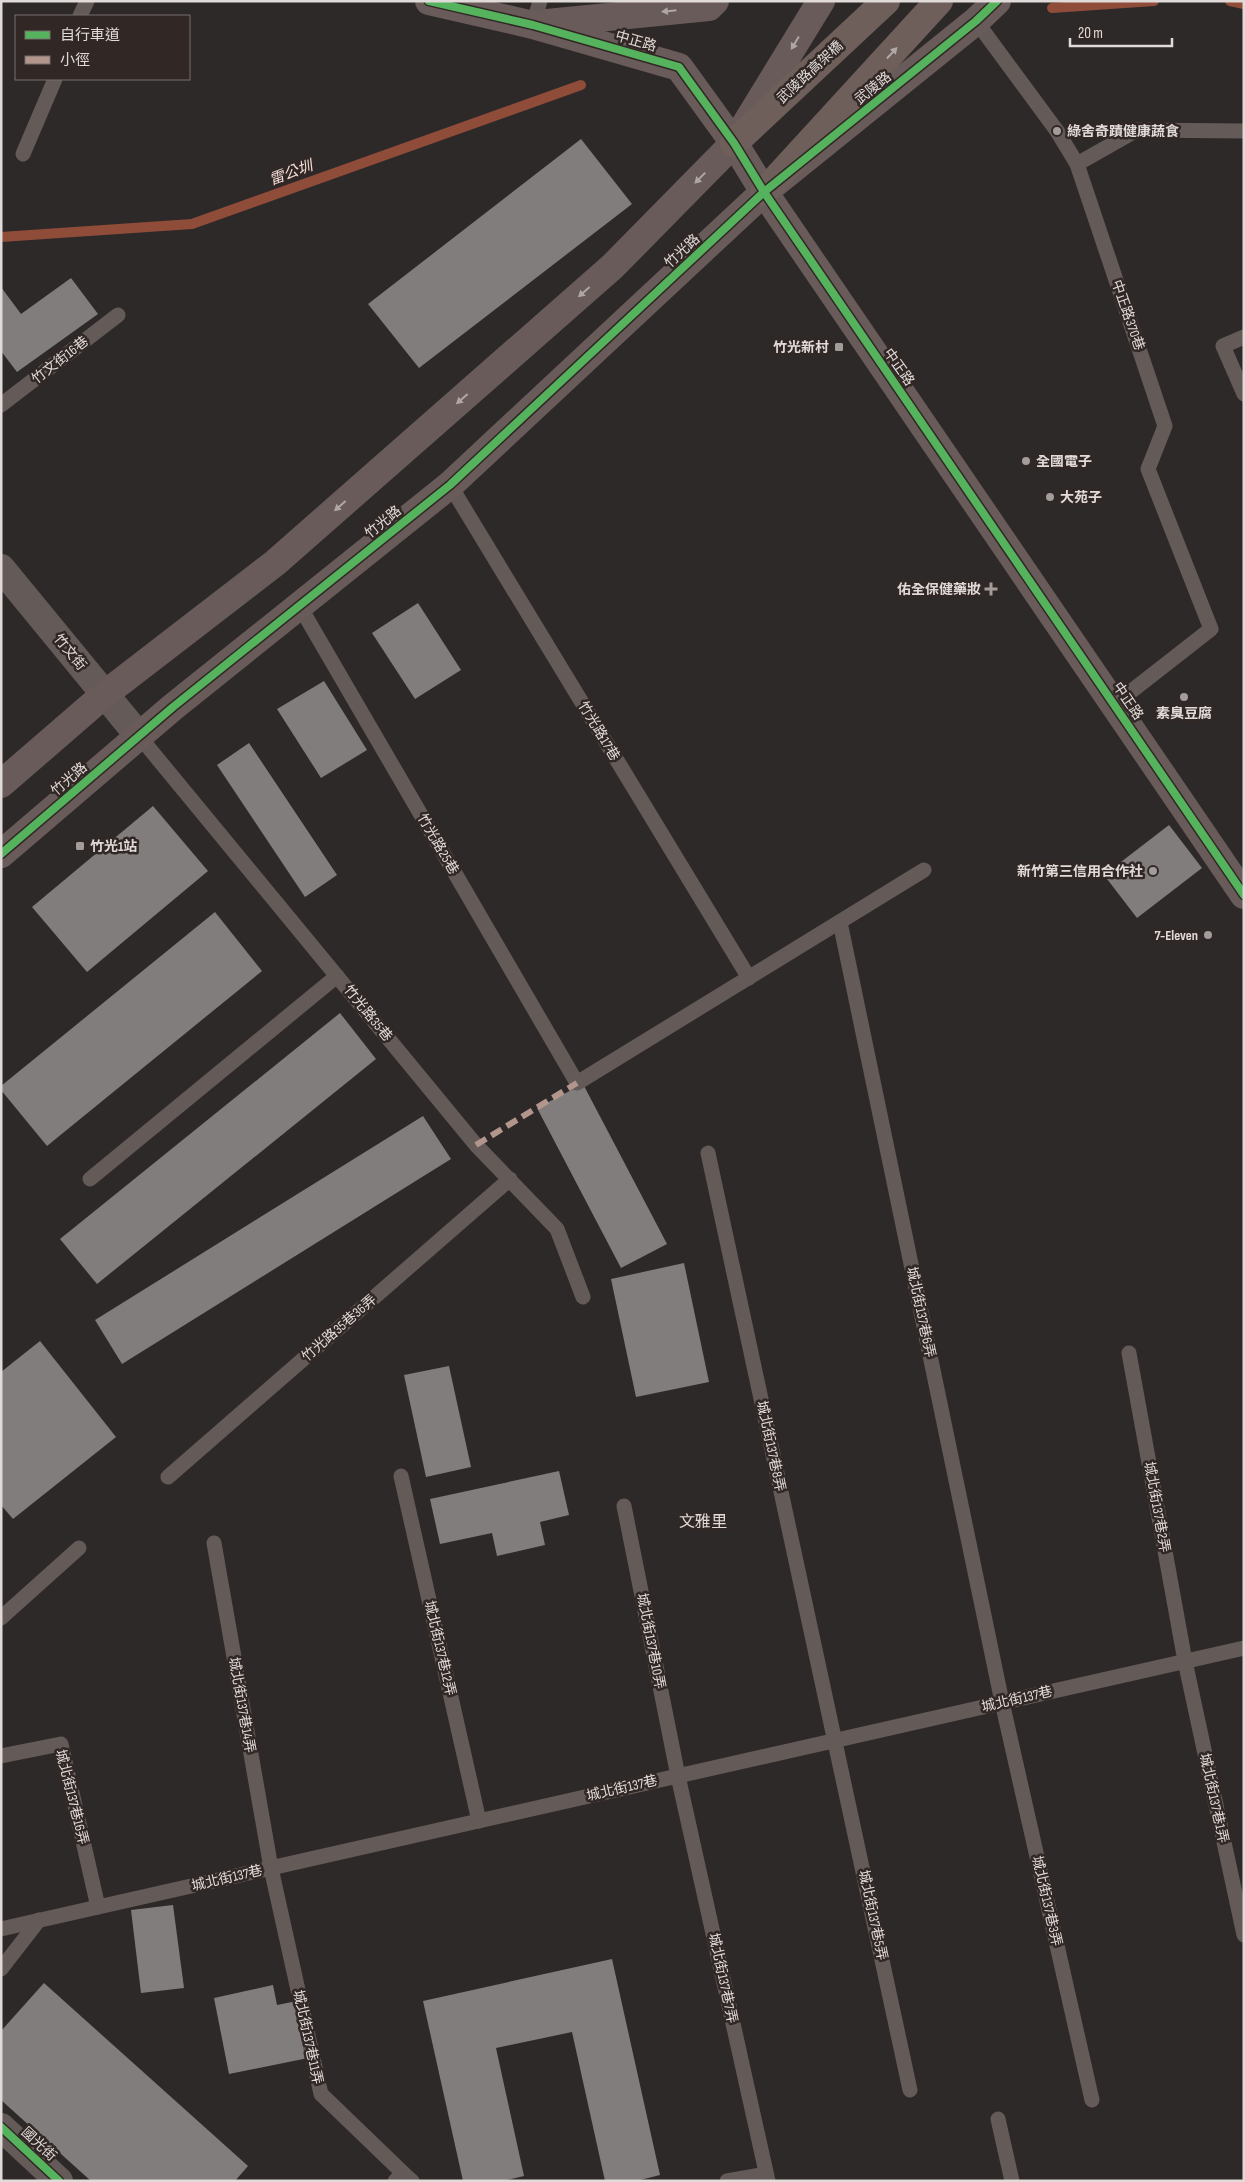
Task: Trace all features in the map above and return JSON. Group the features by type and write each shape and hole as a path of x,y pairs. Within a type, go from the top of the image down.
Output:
{"highway":[{"name":"武陵路高架橋","path":"734,143 886,1"},
{"path":"764,192 939,1"}],"street":[{"name":"中正路","path":"429,1 536,13 679,67 734,143 764,192 1244,895"},
{"path":"536,13 709,7 715,1"},
{"path":"1,784 105,694 275,563 613,266 734,143 821,1"},
{"name":"武陵路","path":"764,192 976,21 996,1"},
{"name":"竹光路","path":"1,854 139,736 299,604 450,485 764,192"},
{"name":"竹文街","path":"1,568 139,736"},
{"name":"國光街","path":"1,2127 49,2177"}],"lane":[{"path":"80,15 87,1"},
{"name":"中正路370巷","path":"976,21 1057,132 1077,164 1165,426 1148,469 1211,629 1115,704"},
{"path":"24,154 55,80"},
{"path":"1077,164 1137,130 1244,131"},
{"name":"竹文街16巷","path":"1,405 118,315"},
{"path":"1244,337 1223,346 1244,394"},
{"name":"竹光路17巷","path":"450,485 749,978"},
{"name":"竹光路25巷","path":"299,604 577,1083 749,978"},
{"name":"竹光路35巷","path":"139,736 476,1145 557,1229 583,1297"},
{"path":"749,978 924,870"},
{"name":"城北街137巷6弄","path":"840,922 1002,1702"},
{"path":"90,1179 337,976"},
{"name":"城北街137巷8弄","path":"708,1153 835,1740"},
{"name":"竹光路35巷36弄","path":"168,1477 510,1179"},
{"name":"城北街137巷2弄","path":"1129,1353 1185,1661"},
{"name":"城北街137巷12弄","path":"401,1476 479,1821"},
{"name":"城北街137巷10弄","path":"624,1506 678,1776"},
{"name":"城北街137巷14弄","path":"214,1543 271,1868"},
{"path":"1,1618 80,1548"},
{"name":"城北街137巷","path":"1,1929 1244,1648"},
{"name":"城北街137巷1弄","path":"1185,1661 1244,1935"},
{"name":"城北街137巷3弄","path":"1002,1702 1092,2100"},
{"name":"城北街137巷5弄","path":"835,1740 910,2090"},
{"name":"城北街137巷16弄","path":"1,1756 61,1744 98,1907"},
{"name":"城北街137巷7弄","path":"678,1776 767,2177"},
{"name":"城北街137巷11弄","path":"271,1868 320,2094 403,2178"},
{"path":"1,1969 39,1920"},
{"path":"998,2119 1012,2181"},
{"path":"727,2181 767,2177"}],"building":[{"path":"581,139 632,204 419,368 368,304"},
{"path":"71,278 98,314 17,372 1,351 1,287 21,314"},
{"path":"418,603 461,670 415,699 372,633"},
{"path":"324,681 367,750 321,778 277,709"},
{"path":"249,743 337,875 305,897 217,765"},
{"path":"153,806 208,871 87,972 32,907"},
{"name":"新竹第三信用合作社","path":"1169,825 1202,868 1137,918 1104,875"},
{"path":"215,912 262,971 47,1146 1,1090 1,1086"},
{"path":"340,1013 376,1059 97,1284 60,1239"},
{"path":"583,1084 667,1244 621,1268 537,1108"},
{"path":"423,1116 451,1159 122,1364 95,1320"},
{"path":"684,1263 709,1382 636,1397 611,1279"},
{"path":"40,1341 116,1437 13,1519 1,1505 1,1372"},
{"path":"449,1366 471,1467 426,1477 404,1375"},
{"path":"559,1471 569,1515 540,1522 545,1545 497,1556 492,1533 440,1544 430,1499"},
{"path":"173,1905 184,1988 141,1993 131,1910"},
{"path":"612,1959 660,2175 636,2181 605,2181 572,2032 496,2048 524,2176 502,2181 463,2181 423,2001"},
{"path":"44,1983 248,2166 235,2181 91,2181 1,2100 1,2031"},
{"path":"273,1985 277,2005 307,1999 318,2056 229,2074 214,1998"}],"waterway":[{"name":"雷公圳","path":"1052,8 1154,1"},
{"name":"雷公圳","path":"1230,1 1244,4"},
{"name":"雷公圳","path":"1,237 192,224 581,85"}],"marked path":[{"path":"476,1145 577,1083"}],"cycle path":[{"path":"429,1 533,25 679,67 734,143 764,192 1244,895"},
{"path":"1,854 173,707 450,485 764,192 976,21 997,1"},
{"path":"1,2127 59,2181"}],"place":[{"name":"綠舍奇蹟健康蔬食","path":"1057,131"},
{"name":"竹光新村","path":"839,347"},
{"name":"全國電子","path":"1026,461"},
{"name":"大苑子","path":"1050,497"},
{"name":"佑全保健藥妝","path":"991,589"},
{"name":"素臭豆腐","path":"1184,697"},
{"name":"竹光1站","path":"80,846"},
{"name":"新竹第三信用合作社","path":"1153,871"},
{"name":"7-Eleven","path":"1208,935"}],"district":[{"name":"文雅里","path":"703,1522"}]}
